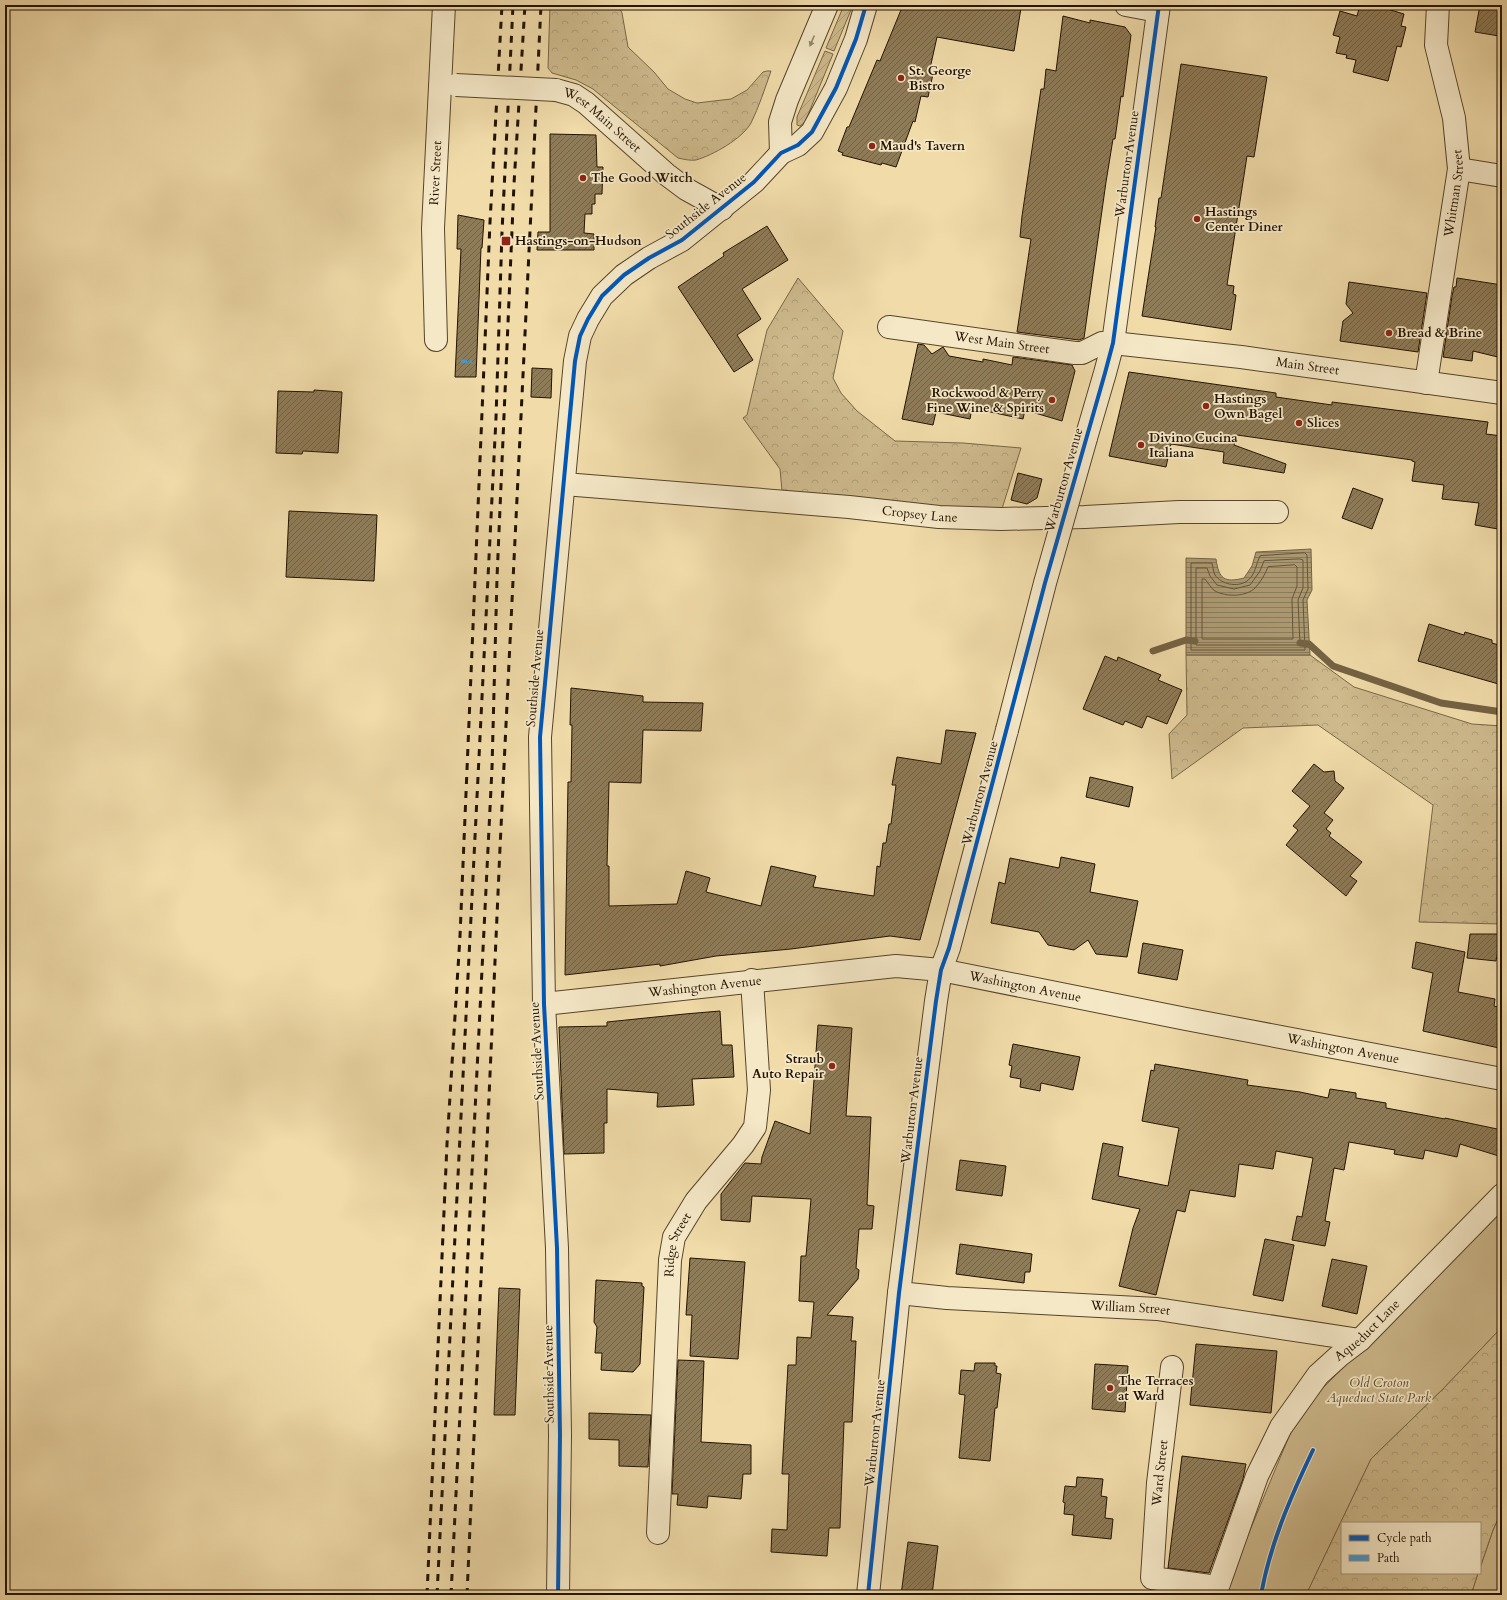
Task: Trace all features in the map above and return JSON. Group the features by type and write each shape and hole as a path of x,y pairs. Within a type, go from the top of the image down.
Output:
{"street":[{"name":"River Street","path":"436,340 433,228 448,84 444,5"},
{"path":"781,153 780,122 787,100 827,5"},
{"name":"Southside Avenue","path":"558,1595 560,1435 557,1248 544,1004 540,737 575,361 580,336 602,296 624,275 649,258 682,240 722,209 754,182 781,153 798,145 812,132 836,88 856,40 866,5"},
{"path":"1126,5 1158,8"},
{"name":"Whitman Street","path":"1426,383 1458,169 1454,118 1436,45 1438,5"},
{"name":"Warburton Avenue","path":"868,1595 899,1293 936,1001 942,970 1045,583 1105,374 1112,343 1158,8"},
{"name":"West Main Street","path":"448,84 556,90 574,95 586,103 666,174 686,189 722,209"},
{"path":"1458,169 1502,176"},
{"name":"West Main Street","path":"889,327 1075,353 1082,353 1102,344 1112,343"},
{"name":"Main Street","path":"1112,343 1255,359 1502,393"},
{"name":"Cropsey Lane","path":"564,484 850,507 939,517 1001,519 1085,517 1179,512 1277,512"},
{"name":"Washington Avenue","path":"544,1004 752,980 896,966 942,970 1186,1020 1502,1079"},
{"name":"Ridge Street","path":"658,1533 670,1260 674,1237 696,1201 743,1145 755,1126 759,1090 752,980"},
{"name":"Aqueduct Lane","path":"1216,1591 1257,1476 1281,1427 1318,1375 1360,1340 1502,1195"},
{"name":"William Street","path":"899,1293 947,1298 1157,1309 1360,1340"},
{"name":"Ward Street","path":"1172,1367 1158,1483 1152,1578 1216,1591"}],"green space":[{"path":"550,5 618,5 622,13 628,47 654,72 668,89 685,99 697,103 731,99 747,90 763,72 771,71 751,123 741,135 726,146 710,154 696,160 678,158 593,89 576,80 552,73 548,68"},
{"path":"844,5 853,5 834,51 826,48"},
{"path":"825,51 833,54 805,122 800,126 797,125 797,117"},
{"path":"798,278 843,331 833,378 841,393 857,411 895,441 963,443 1021,448 1001,512 782,491 780,469 743,418 747,415 767,330"},
{"path":"1186,655 1310,655 1354,687 1472,724 1502,726 1502,924 1419,922 1433,805 1318,725 1243,728 1172,779 1169,734 1187,715"},
{"name":"Old Croton Aqueduct State Park","path":"1502,1206 1502,1327 1443,1389 1371,1459 1306,1595 1224,1595 1290,1434 1319,1392"},
{"path":"1502,1327 1502,1510 1493,1530 1481,1565 1481,1522 1341,1522 1341,1574 1478,1574 1471,1595 1306,1595 1371,1459 1443,1389"},
{"path":"1502,1510 1502,1595 1471,1595 1478,1574 1481,1574 1481,1565 1493,1530"}],"water":[{"path":"1311,549 1312,590 1307,600 1310,655 1186,655 1186,558 1216,559 1221,575 1224,578 1232,580 1244,578 1252,566 1256,552"}],"building":[{"path":"903,5 1003,5 1021,8 1014,51 937,37 929,73 933,74 928,97 921,96 915,122 913,121 896,167 882,163 881,165 842,155 843,153 838,151 877,60 880,61"},
{"path":"1360,5 1385,5 1384,8 1404,14 1401,26 1406,27 1401,47 1397,46 1388,81 1353,72 1356,60 1346,58 1347,55 1336,53 1340,37 1333,35 1340,11 1357,16"},
{"path":"1480,5 1502,5 1502,31 1500,31 1499,36 1475,32"},
{"path":"1063,16 1090,23 1090,20 1125,27 1131,35 1123,97 1121,96 1115,139 1113,139 1106,182 1084,338 1079,340 1017,332 1031,239 1020,237 1022,216 1041,89 1044,89 1046,69 1056,71"},
{"path":"1181,64 1267,77 1254,157 1247,156 1227,285 1234,286 1233,294 1236,295 1231,330 1142,316 1159,198 1161,198"},
{"name":"Hastings-on-Hudson","path":"550,134 596,135 597,167 603,167 602,194 595,194 595,204 592,204 592,214 585,214 584,233 594,234 594,250 537,250 538,232 550,232"},
{"path":"458,215 484,220 481,248 476,377 455,377 461,249 457,249"},
{"path":"767,226 788,260 742,289 761,319 737,335 753,360 734,372 678,287 724,256 723,253"},
{"path":"1457,278 1502,285 1502,358 1473,351 1472,361 1443,357 1452,296 1454,287 1456,287"},
{"path":"1349,282 1427,293 1418,352 1340,341 1343,321 1353,313 1346,304"},
{"path":"918,344 924,345 932,354 943,347 949,356 983,362 983,359 1012,365 1013,357 1072,365 1075,371 1062,421 1025,410 1023,419 972,408 970,419 936,412 933,425 902,419"},
{"path":"532,368 552,369 551,398 531,397"},
{"path":"1129,372 1276,393 1276,397 1332,405 1332,402 1488,422 1486,434 1502,436 1502,509 1498,529 1475,525 1479,503 1442,499 1444,485 1412,481 1415,462 1412,460 1237,435 1234,445 1286,464 1284,473 1223,463 1224,452 1171,444 1166,467 1109,456"},
{"path":"314,390 342,392 338,453 303,451 302,454 276,453 278,391 314,392"},
{"path":"1018,473 1042,479 1037,498 1027,504 1011,500"},
{"path":"1353,488 1383,499 1372,529 1342,518"},
{"path":"289,511 377,515 374,581 286,577"},
{"path":"1429,624 1464,635 1465,632 1492,640 1492,643 1502,646 1502,685 1418,661"},
{"path":"1105,656 1117,661 1118,657 1161,675 1158,680 1182,690 1167,724 1147,716 1142,728 1125,721 1123,725 1083,709"},
{"path":"571,688 643,696 643,702 703,703 701,731 643,730 641,783 609,782 607,866 609,866 609,906 677,904 686,871 710,878 706,892 761,906 771,866 816,876 813,887 874,896 877,866 880,867 883,843 886,843 889,824 891,824 896,785 892,785 897,757 941,764 946,730 976,733 920,940 890,936 791,949 716,956 660,966 660,964 565,975 568,782 571,782"},
{"path":"1314,764 1324,772 1334,771 1335,781 1344,788 1324,813 1333,820 1326,829 1331,833 1329,836 1362,862 1350,876 1357,881 1346,896 1286,845 1298,830 1293,826 1310,806 1292,791"},
{"path":"1090,777 1133,787 1129,807 1086,797"},
{"path":"1061,857 1095,864 1090,892 1138,901 1127,957 1096,954 1088,940 1074,950 1048,945 1039,932 991,923 999,882 1005,884 1010,858 1059,868"},
{"path":"1470,934 1501,934 1496,961 1467,958"},
{"path":"1416,942 1465,952 1458,992 1495,999 1494,1006 1502,1008 1502,1034 1499,1048 1423,1031 1433,973 1412,968"},
{"path":"1143,943 1183,950 1177,980 1138,973"},
{"path":"720,1011 722,1045 732,1045 734,1077 692,1079 694,1105 657,1107 658,1093 607,1089 607,1123 604,1123 604,1153 564,1154 559,1027 607,1026 607,1022"},
{"path":"818,1025 852,1028 846,1116 871,1117 867,1205 874,1206 872,1229 859,1229 856,1268 859,1270 858,1279 827,1315 853,1317 851,1341 856,1341 852,1422 844,1422 840,1528 829,1528 827,1556 771,1552 772,1529 787,1530 789,1474 782,1474 788,1365 796,1365 797,1337 811,1338 814,1302 799,1301 801,1256 806,1256 811,1199 752,1196 750,1222 721,1220 721,1194 745,1163 761,1164 762,1157 775,1121 810,1134"},
{"path":"1013,1044 1080,1057 1073,1090 1041,1083 1040,1091 1020,1087 1021,1079 1010,1077 1012,1066 1009,1065"},
{"path":"1155,1064 1248,1080 1247,1085 1300,1092 1328,1098 1330,1089 1356,1093 1356,1098 1386,1103 1386,1108 1502,1130 1502,1157 1460,1144 1457,1157 1425,1150 1423,1159 1394,1154 1395,1150 1349,1142 1344,1170 1334,1168 1325,1221 1330,1222 1325,1246 1292,1240 1297,1216 1302,1217 1313,1158 1276,1151 1273,1169 1239,1164 1235,1197 1190,1190 1185,1212 1177,1210 1156,1295 1119,1286 1133,1228 1140,1209 1092,1199 1103,1143 1123,1147 1118,1176 1168,1186 1179,1128 1142,1121 1151,1070 1154,1071"},
{"path":"960,1160 1006,1166 1002,1196 956,1190"},
{"path":"1265,1239 1294,1245 1283,1301 1253,1295"},
{"path":"960,1244 1032,1254 1030,1272 1025,1272 1024,1283 956,1274"},
{"path":"690,1258 745,1262 738,1359 690,1356 692,1315 686,1315"},
{"path":"1332,1259 1367,1266 1357,1314 1322,1306"},
{"path":"596,1280 642,1283 642,1286 644,1287 640,1364 633,1372 601,1370 602,1353 595,1353 597,1327 594,1322"},
{"path":"499,1288 520,1289 515,1415 494,1415"},
{"path":"1196,1344 1277,1351 1271,1413 1190,1405"},
{"path":"678,1360 704,1361 701,1442 751,1445 751,1474 743,1474 741,1499 708,1496 707,1508 677,1505 678,1494 672,1494"},
{"path":"975,1363 995,1363 995,1366 997,1366 996,1373 1001,1374 997,1408 995,1408 990,1461 959,1458 965,1395 959,1394 961,1370 974,1371"},
{"name":"The Terraces at Ward","path":"1095,1364 1128,1366 1125,1412 1092,1409"},
{"path":"589,1413 651,1415 648,1467 619,1466 619,1440 589,1439"},
{"path":"1182,1456 1246,1464 1243,1479 1209,1573 1168,1568"},
{"path":"1077,1477 1103,1479 1101,1496 1107,1497 1105,1518 1113,1519 1111,1539 1072,1535 1074,1515 1064,1514 1065,1503 1063,1502 1065,1486 1076,1487"},
{"path":"908,1542 938,1546 932,1595 901,1595"}],"waterway":[{"path":"1153,651 1186,640 1195,641"},
{"path":"1300,643 1309,644 1333,666 1441,703 1502,712"}],"railway":[{"path":"427,1595 447,1144 460,936 490,222 502,5"},
{"path":"437,1595 496,418 502,232 513,5"},
{"path":"451,1595 492,768 497,578 514,184 525,5"},
{"path":"467,1595 500,848 541,5"}],"marked path":[{"path":"461,361 472,362"}],"cycle path":[{"path":"558,1595 560,1435 557,1248 544,1004 540,737 575,361 580,336 602,296 624,275 649,258 682,240 754,182 781,153 798,145 812,132 836,88 856,39 866,5"},
{"path":"868,1595 899,1293 941,970 949,948 1045,583 1113,343 1159,5"},
{"path":"1261,1595 1270,1557 1282,1521 1313,1450"}],"place":[{"name":"St. George Bistro","path":"901,78"},
{"name":"Maud's Tavern","path":"872,146"},
{"name":"The Good Witch","path":"583,178"},
{"name":"Hastings Center Diner","path":"1197,219"},
{"name":"Hastings-on-Hudson","path":"506,241"},
{"name":"Bread & Brine","path":"1389,333"},
{"name":"Rockwood & Perry Fine Wine & Spirits","path":"1052,400"},
{"name":"Hastings Own Bagel","path":"1206,406"},
{"name":"Slices","path":"1299,423"},
{"name":"Divino Cucina Italiana","path":"1141,445"},
{"name":"Straub Auto Repair","path":"832,1066"},
{"name":"The Terraces at Ward","path":"1110,1388"}]}
